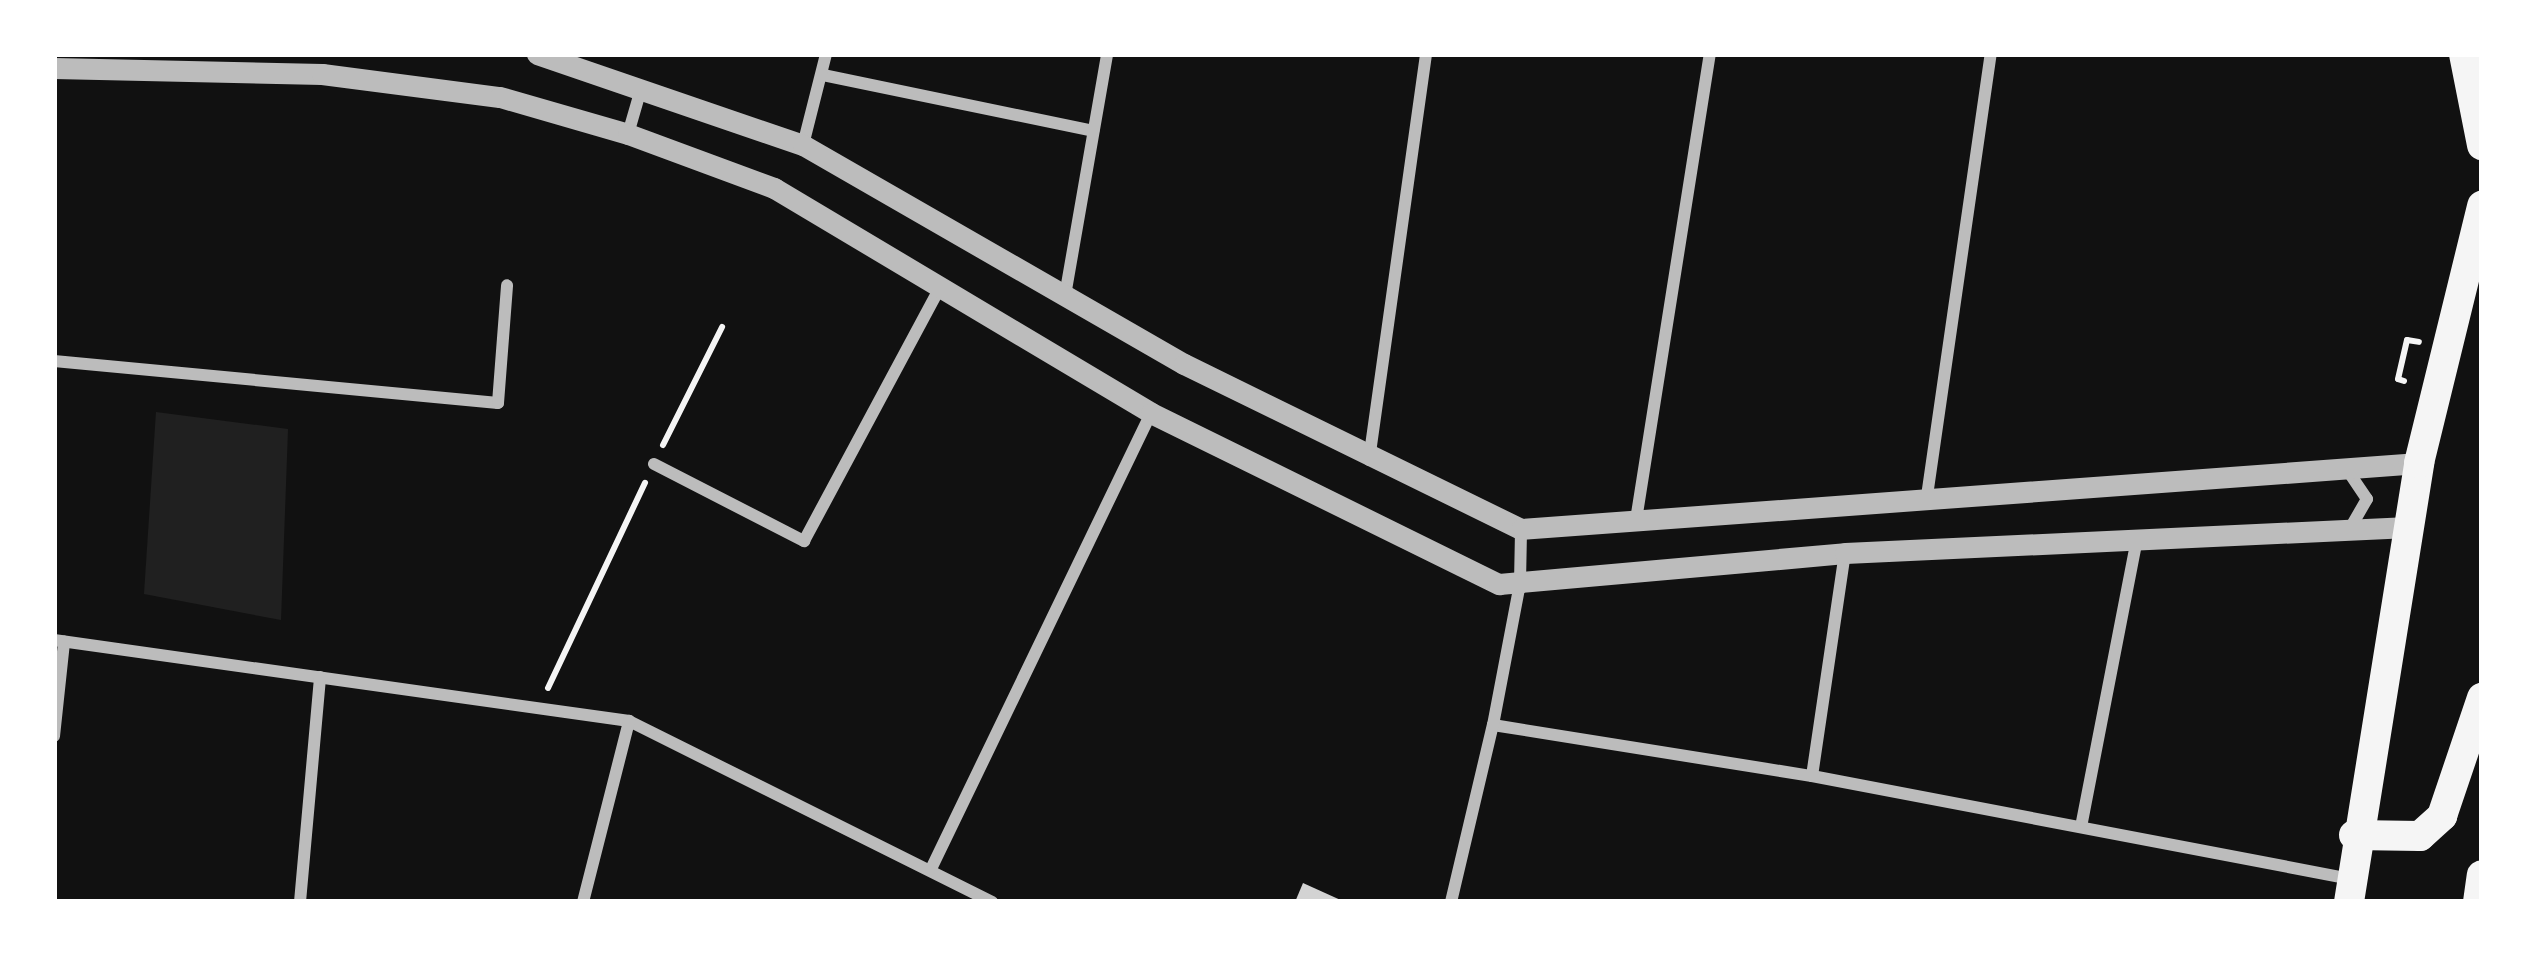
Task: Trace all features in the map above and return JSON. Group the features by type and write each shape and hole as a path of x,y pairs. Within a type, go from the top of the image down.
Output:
{"main road":[{"path":"2464,54 2482,145"},
{"path":"2350,891 2354,835 2420,463 2482,206"},
{"path":"2354,835 2420,836 2443,816 2482,698"},
{"path":"2478,902 2482,875"}],"street":[{"path":"539,54 803,145 1066,290 1184,364 1369,461 1521,529 2420,463"},
{"path":"803,145 826,54"},
{"path":"1066,290 1107,54"},
{"path":"1369,461 1426,54"},
{"path":"1636,520 1710,54"},
{"path":"1927,496 1991,54"},
{"path":"54,68 322,74 500,97 628,134 774,188 1151,413 1499,584 1845,553 2408,527"},
{"path":"823,75 1094,131"},
{"path":"628,134 642,87"},
{"path":"54,361 498,404 508,285"},
{"path":"654,464 803,541 941,286"},
{"path":"931,869 1151,413"},
{"path":"2338,468 2359,478 2367,499 2361,518 2345,530"},
{"path":"1451,902 1493,725 1520,583 1521,529"},
{"path":"2081,827 2137,538"},
{"path":"1812,776 1845,553"},
{"path":"54,736 59,641 628,721 992,902"},
{"path":"300,902 320,677"},
{"path":"583,902 628,721"},
{"path":"1493,725 1812,776 2081,827 2350,891"}],"path":[{"path":"538,708 722,327"},
{"path":"2398,379 2407,340"}],"shaded area":[{"path":"156,412 288,429 281,620 144,594"}],"building":[{"path":"1303,883 1345,902 1295,902"}]}
